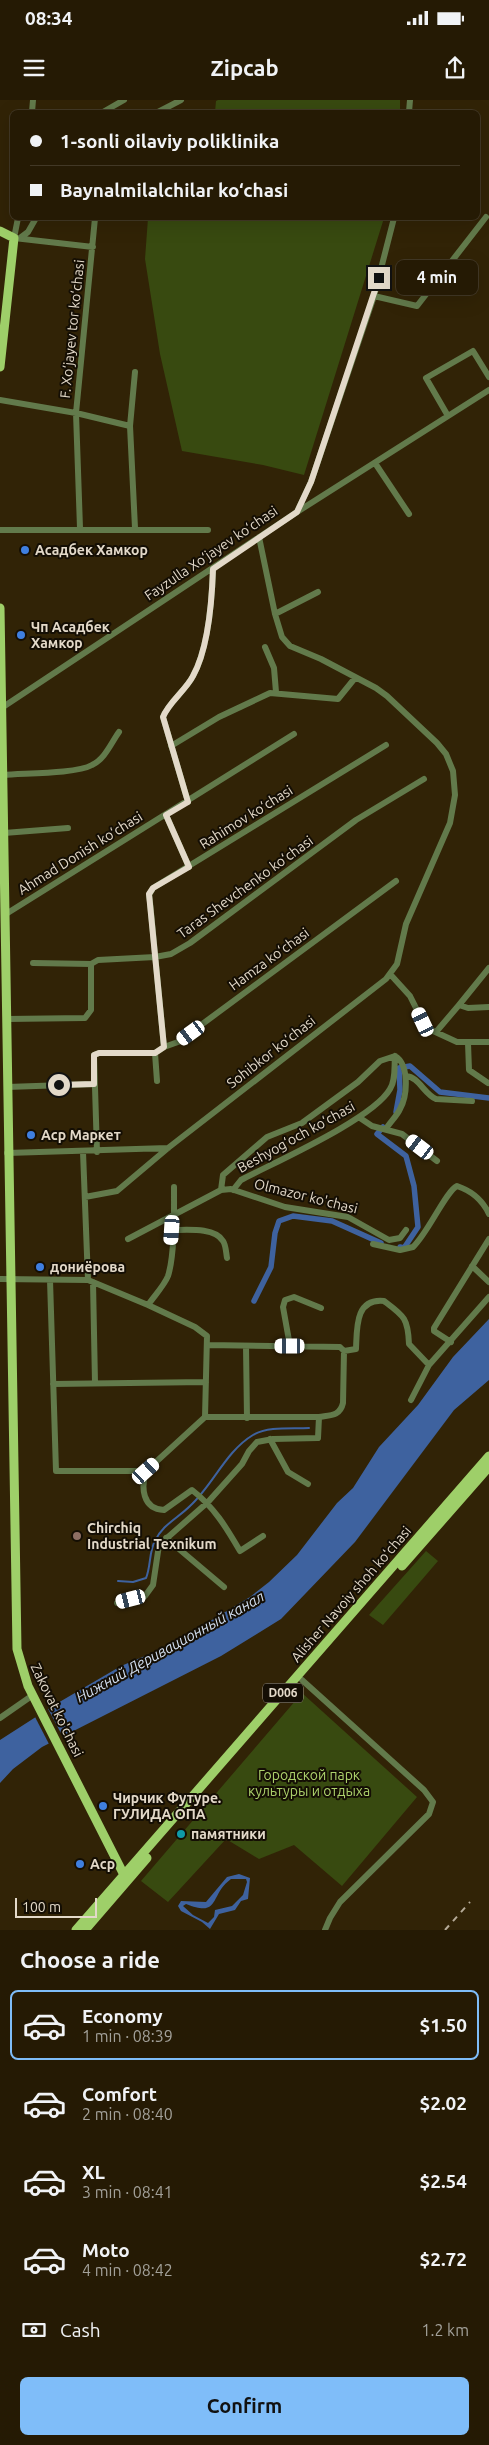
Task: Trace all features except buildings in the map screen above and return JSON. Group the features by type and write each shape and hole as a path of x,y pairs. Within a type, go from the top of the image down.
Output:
{"main road":[{"path":"0,231 17,238 0,367"},
{"name":"Zakovat ko'chasi","path":"0,608 6,914 3,956 8,1019 4,1057 7,1088 4,1114 7,1153 5,1279 15,1629 21,1668 33,1695 126,1877"},
{"name":"Alisher Navoiy shoh koʻchasi","path":"300,1678 489,1456"},
{"name":"Alisher Navoiy shoh koʻchasi","path":"76,1930 126,1877 300,1678 489,1467"},
{"name":"Alisher Navoiy shoh koʻchasi","path":"85,1930 126,1877"}],"street":[{"path":"106,110 124,100"},
{"path":"162,110 181,100"},
{"path":"374,296 417,306 486,217"},
{"path":"17,238 18,220"},
{"path":"17,238 28,232 35,220"},
{"name":"F. Xo‘jayev tor ko‘chasi","path":"80,528 76,413 95,220"},
{"path":"297,512 311,482 374,296 393,220"},
{"name":"F. Xo‘jayev tor ko‘chasi","path":"17,238 93,247"},
{"path":"448,416 426,378 472,351 489,377"},
{"path":"135,372 130,426 135,528"},
{"name":"Fayzulla Xo‘jayev ko‘chasi","path":"2,708 297,512 487,393"},
{"name":"F. Xo‘jayev tor ko‘chasi","path":"0,400 76,413 130,426"},
{"path":"375,462 409,514"},
{"path":"0,530 80,528 208,530"},
{"path":"259,537 274,614 282,637 290,646 321,659 376,688 404,710 446,754 453,771 455,795 450,823 406,924 399,958 390,974 410,996 427,1027 448,1039 468,1043 489,1042"},
{"path":"188,802 163,717 194,675 212,600 213,569"},
{"path":"274,614 318,592"},
{"path":"265,647 274,668 276,692"},
{"path":"171,746 241,705 276,692 338,699 355,678"},
{"path":"3,775 92,766 101,759 119,732"},
{"name":"Ahmad Donish ko‘chasi","path":"6,914 294,734"},
{"name":"Rahimov ko‘chasi","path":"164,1047 149,894 158,885 386,746"},
{"name":"Taras Shevchenko ko‘chasi","path":"33,963 91,964 98,960 156,957 171,954 182,949 356,820 424,779"},
{"path":"166,815 189,867"},
{"path":"4,833 68,828"},
{"name":"Hamza ko‘chasi","path":"155,1053 164,1047 178,1042 396,881"},
{"path":"8,1019 86,1018 91,1010 91,964"},
{"path":"436,1032 489,968"},
{"name":"Sohibkor ko‘chasi","path":"85,1198 117,1192 168,1148 390,974"},
{"path":"459,1004 468,1008 489,1007"},
{"path":"468,1043 469,1070 488,1083"},
{"path":"97,1152 94,1055 99,1053 155,1053 157,1081"},
{"path":"128,1240 174,1213 221,1190 223,1175 267,1136 302,1123 358,1082 380,1061 395,1056 404,1071 431,1097 472,1101"},
{"name":"Beshyog‘och ko‘chasi","path":"233,1190 241,1180 360,1118 390,1091 394,1082 395,1056"},
{"path":"386,1129 401,1106 404,1071"},
{"path":"7,1088 94,1084"},
{"path":"360,1118 372,1126 407,1137 437,1161"},
{"path":"7,1153 97,1152 168,1148"},
{"path":"83,1152 95,1383"},
{"path":"373,1244 400,1250 413,1247 438,1214 451,1189 457,1186 468,1190 483,1202 489,1214"},
{"path":"148,1305 167,1278 174,1213 174,1187"},
{"name":"Olmazor ko'chasi","path":"221,1190 233,1190 285,1207 348,1217 389,1240 400,1238 406,1230"},
{"path":"172,1230 192,1229 215,1234 224,1241 227,1258"},
{"path":"451,1342 434,1331 434,1328 489,1239"},
{"path":"472,1266 489,1282"},
{"path":"5,1279 90,1281 148,1305 194,1327 207,1336 205,1417"},
{"path":"50,1280 56,1471 146,1471"},
{"path":"290,1346 283,1307 285,1300 294,1297 320,1308"},
{"path":"411,1400 429,1365 489,1297"},
{"path":"344,1351 356,1349 357,1326 364,1307 371,1302 384,1301 404,1317 408,1325 409,1344 429,1365"},
{"path":"207,1345 340,1347 344,1351"},
{"path":"246,1346 247,1418"},
{"path":"263,1536 240,1551 221,1519 208,1502 192,1490 170,1508 157,1510 146,1501 143,1481 146,1471 205,1417 319,1417 337,1414 341,1410 344,1351"},
{"path":"53,1384 206,1382"},
{"path":"117,1603 145,1596 153,1585 159,1546 208,1502 242,1464 249,1451 257,1442 270,1439 318,1438 319,1417"},
{"path":"270,1439 288,1472 308,1484"},
{"path":"166,1538 224,1587"},
{"path":"300,1678 424,1790 432,1802 429,1814 340,1902 325,1930"},
{"path":"0,1718 33,1695"}],"green space":[{"path":"400,100 400,110 215,110 216,101"},
{"path":"148,220 383,220 304,475 263,465 182,451 160,354 145,259"},
{"path":"426,1551 438,1561 383,1625 369,1615"},
{"name":"Городской парк культуры и отдыха","path":"302,1693 417,1797 342,1886 294,1845 259,1859 226,1839 168,1902 141,1881"}],"water":[{"name":"Нижний Деривационный канал","path":"489,1319 489,1380 454,1410 355,1542 281,1619 221,1656 42,1747 13,1769 0,1783 0,1740 121,1666 169,1646 250,1597 269,1582 297,1555 337,1503 353,1488 379,1447 418,1405 453,1357"},
{"path":"239,1874 250,1878 248,1899 241,1901 235,1910 219,1914 210,1929 202,1922 181,1911 178,1906 181,1901 206,1902 227,1877","holes":["231,1879 246,1879 247,1882 243,1895 232,1906 215,1910 214,1917 208,1923 193,1915 183,1906 186,1904 197,1908 210,1906 224,1885"]}],"pier":[{"path":"47,1707 64,1739 50,1746 34,1715"}],"waterway":[{"path":"396,1112 400,1090 399,1068 410,1066 440,1092 489,1098"},
{"path":"383,1127 377,1134 406,1156 414,1186 418,1227 404,1248 400,1247"},
{"path":"254,1301 271,1267 275,1233 279,1221 293,1216 332,1221 381,1243"},
{"path":"118,1581 133,1582 146,1578 153,1545 158,1535 198,1498 227,1459 243,1442 253,1435 266,1430 309,1428"}],"railway":[{"path":"445,1930 470,1902"}],"place":[{"name":"Асадбек Хамкор","path":"25,550"},
{"name":"Чп Асадбек Хамкор","path":"21,635"},
{"name":"Аср Маркет","path":"31,1135"},
{"name":"дониёрова","path":"40,1267"},
{"name":"Chirchiq Industrial Texnikum","path":"77,1536"},
{"name":"Чирчик Футуре. ГУЛИДА ОПА","path":"103,1806"},
{"name":"памятники","path":"181,1834"},
{"name":"Аср","path":"80,1864"}],"route":[{"path":"59,1085 94,1084 93,1061 94,1055 99,1053 155,1053 164,1047 149,894 153,888 189,867 166,815 188,802 163,717 194,675 201,654 212,600 213,569 297,512 311,482 379,278"}]}
